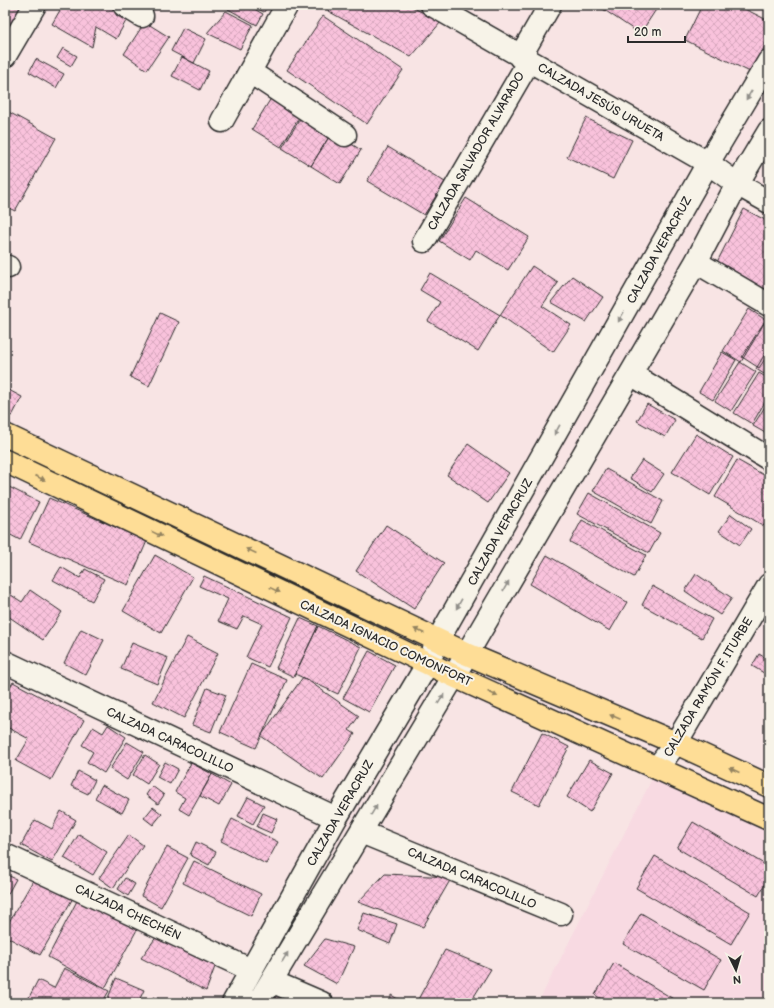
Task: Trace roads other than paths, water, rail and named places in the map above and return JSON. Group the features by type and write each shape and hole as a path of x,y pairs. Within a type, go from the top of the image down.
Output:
{"main road":[{"name":"CALZADA IGNACIO COMONFORT","path":"5,435 467,654 676,743 769,786"},
{"name":"CALZADA IGNACIO COMONFORT","path":"5,461 454,676 769,819"}],"street":[{"path":"5,56 35,5"},
{"path":"222,122 287,5"},
{"name":"CALZADA JESÚS URUETA","path":"432,5 708,163 737,184 769,202"},
{"name":"CALZADA SALVADOR ALVARADO","path":"424,241 525,59 550,5"},
{"name":"CALZADA VERACRUZ","path":"233,1003 336,818 428,663 438,640 708,163 769,61"},
{"path":"250,72 345,135"},
{"path":"258,1003 467,654 696,262 737,184 769,131"},
{"path":"696,262 769,305"},
{"path":"630,374 769,459"},
{"name":"CALZADA RAMÓN F. ITURBE","path":"657,768 676,743 769,585"},
{"name":"CALZADA CARACOLILLO","path":"5,662 336,818"},
{"name":"CALZADA CARACOLILLO","path":"361,832 560,914"},
{"name":"CALZADA CHECHÉN","path":"5,855 251,970"},
{"path":"271,981 322,1003"}]}
